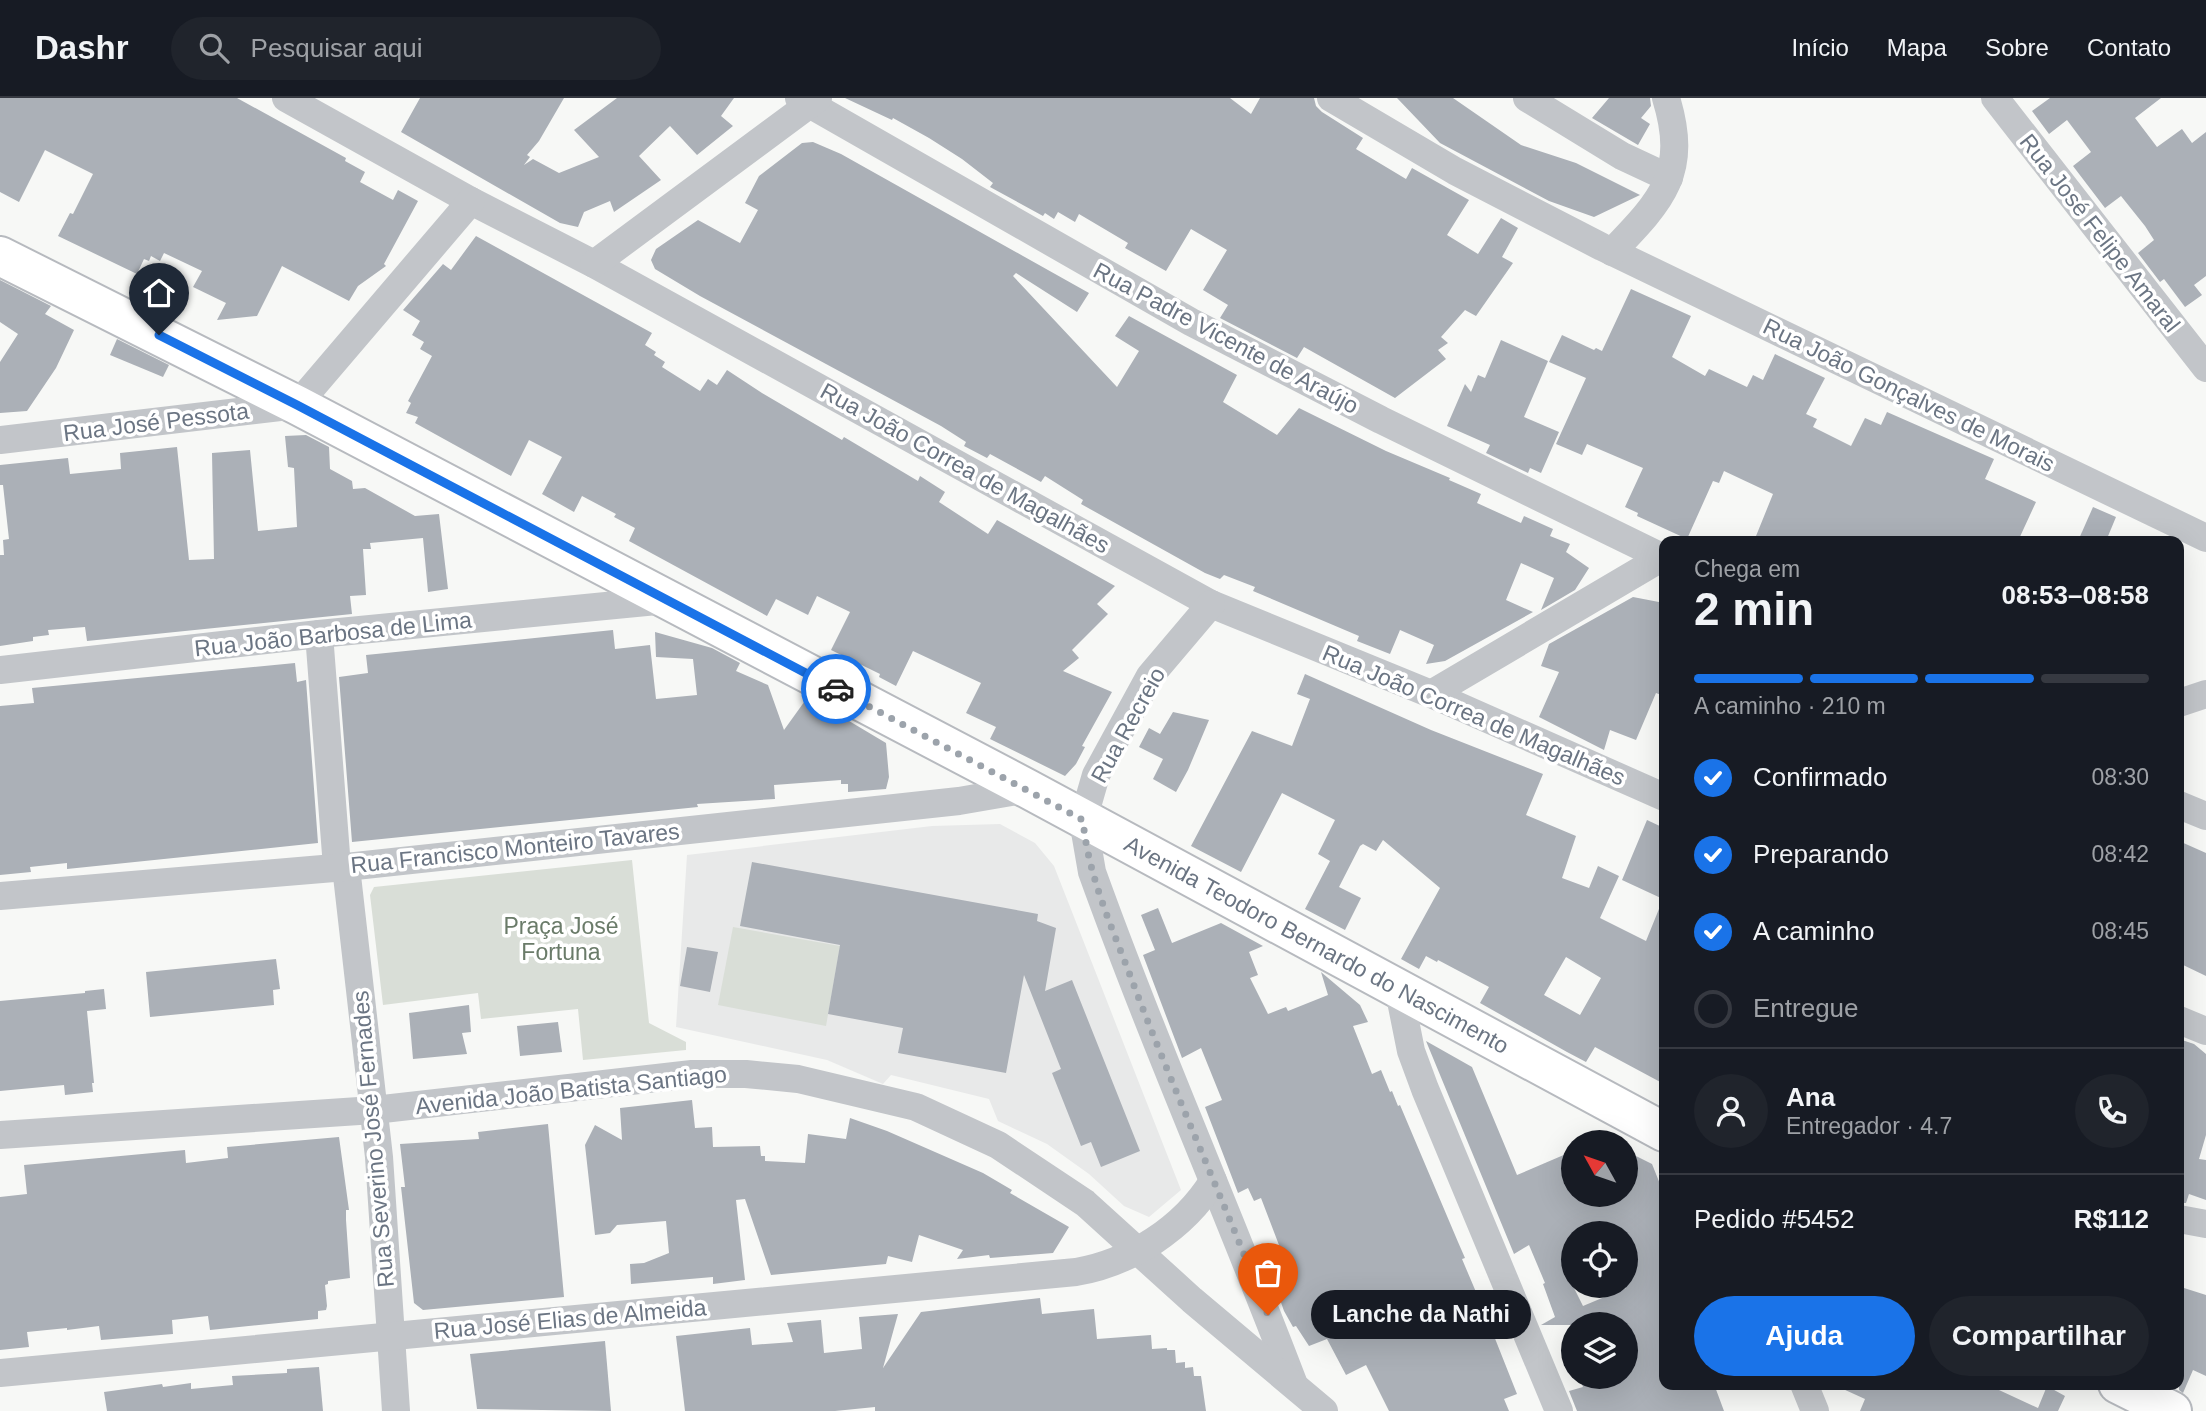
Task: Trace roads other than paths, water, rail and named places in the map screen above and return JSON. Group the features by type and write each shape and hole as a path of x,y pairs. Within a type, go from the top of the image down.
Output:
{"street":[{"name":"Rua João Correa de Magalhães","path":"286,98 471,201 594,264 1211,604 1431,694 1659,795"},
{"name":"Rua João Gonçalves de Morais","path":"1331,98 1455,171 1612,252 2206,538"},
{"path":"1527,98 1622,156 1669,178"},
{"path":"1612,252 1657,202 1669,178 1675,153 1674,125 1666,98"},
{"name":"Rua José Felipe Amaral","path":"1995,98 2206,369"},
{"path":"594,264 809,100"},
{"name":"Rua Padre Vicente de Araújo","path":"809,100 1191,322 1381,420 1659,555"},
{"path":"297,405 471,201"},
{"name":"Avenida Teodoro Bernardo do Nascimento","path":"0,256 297,405 1028,789 1659,1129"},
{"name":"Rua José Pessota","path":"0,440 297,405"},
{"path":"1431,694 1659,560"},
{"name":"Rua João Barbosa de Lima","path":"0,670 319,634 667,600"},
{"name":"Rua Recreio","path":"1083,820 1096,775 1150,676 1211,604"},
{"name":"Rua Severino José Fernades","path":"319,634 341,867 374,1110 396,1411"},
{"path":"2184,701 2206,694"},
{"name":"Rua Francisco Monteiro Tavares","path":"0,896 341,867 946,803 1028,789"},
{"path":"2184,807 2206,816"},
{"path":"1083,820 1091,872 1157,1048 1295,1387"},
{"path":"1399,991 1411,1051 1425,1089 1559,1411"},
{"path":"2184,1022 2206,1031"},
{"name":"Avenida João Batista Santiago","path":"0,1135 374,1110 692,1074 747,1073 798,1079 916,1107 998,1145 1085,1203 1136,1251 1324,1411"},
{"path":"1136,1251 1173,1226 1193,1208 1213,1181"},
{"path":"2184,1220 2206,1224"},
{"name":"Rua José Elias de Almeida","path":"0,1373 1076,1272 1100,1268 1122,1260 1136,1251"},
{"path":"1806,1390 1815,1411"},
{"path":"2130,1390 2172,1411"}],"place":[{"name":"Lanche da Nathi","path":"1268,1315"}],"park label":[{"name":"Praça José Fortuna","path":"561,939"}]}
